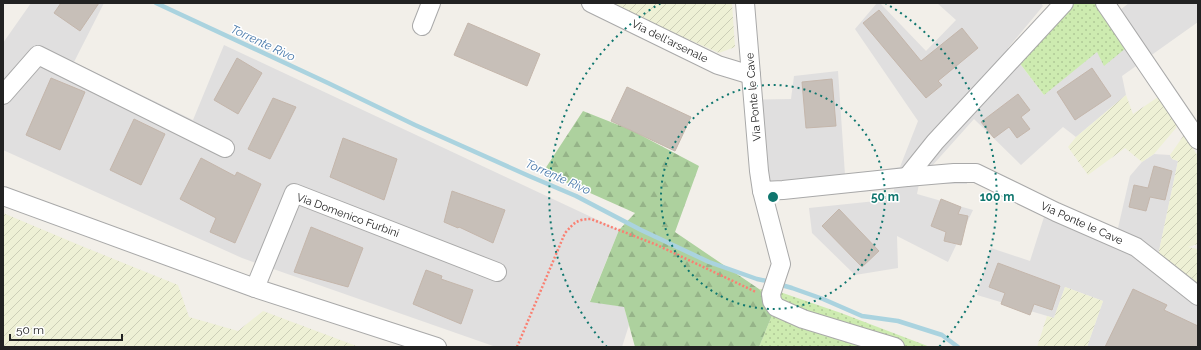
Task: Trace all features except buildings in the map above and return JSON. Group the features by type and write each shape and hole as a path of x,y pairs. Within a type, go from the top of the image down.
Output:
{"street":[{"path":"422,26 431,3"},
{"name":"Via dell'arsenale","path":"591,3 718,65 751,75"},
{"name":"Via Ponte le Cave","path":"745,3 759,171 762,191 780,269 772,297"},
{"path":"907,177 934,142 1064,3"},
{"path":"1105,3 1198,140"},
{"path":"3,95 38,55 226,148"},
{"name":"Via Ponte le Cave","path":"762,191 954,173 976,173 1056,212 1136,247 1198,296"},
{"name":"Via Domenico Furbini","path":"255,288 294,193 497,272"},
{"path":"3,196 255,288 437,347"},
{"path":"772,297 776,307 803,319 895,347"}],"path":[{"path":"517,347 565,233 573,224 582,219 591,219 657,245 758,293 772,297"}],"shaded area":[{"path":"31,3 104,3 74,62 193,120 224,45 619,230 590,301 624,307 629,325 622,347 496,347 242,258 3,150 3,43"},
{"path":"877,3 880,3 926,51 956,20 937,3 1041,3 1043,6 1008,48 1044,95 1107,20 1129,3 1198,3 1198,22 1122,76 1126,95 1076,137 1063,127 1021,165 974,119 931,167 970,166 967,184 919,184 917,194 973,210 948,262 897,236 898,268 855,275 812,233 809,208 895,199 894,189 755,201 744,100 791,99 794,76 838,71 845,175 900,167 918,121 855,29"},
{"path":"1154,154 1170,155 1172,159 1178,161 1159,251 1159,260 1198,304 1198,347 1087,347 1103,301 1065,287 1054,318 977,295 991,248 1030,261 1044,217 1118,228 1130,176 1142,162"}],"green space":[{"path":"617,3 732,3 735,47 719,53 617,8"},
{"path":"1075,3 1095,3 1126,48 1104,66 1097,52 1044,95 1018,61"},
{"path":"1126,95 1133,114 1161,95 1177,124 1176,128 1154,154 1142,162 1125,148 1088,175 1068,147 1076,137"},
{"path":"583,111 631,130 699,166 675,232 759,289 775,308 759,347 635,347 624,307 590,302 619,230 635,213 543,172"},
{"path":"1184,135 1198,156 1198,244 1188,247 1198,249 1198,287 1159,260 1159,251 1178,161 1172,159 1170,155"},
{"path":"3,213 178,285 189,317 238,331 263,311 359,347 3,347"},
{"path":"1065,287 1103,301 1087,347 1037,347 1047,316 1054,318"},
{"path":"759,289 780,292 841,313 930,347 759,347 775,308"}],"waterway":[{"name":"Torrente Rivo","path":"156,3 415,125 576,196 641,230 709,262 757,279 771,282"},
{"name":"Torrente Rivo","path":"778,284 823,299 862,316 898,321 942,335 958,347"}]}
